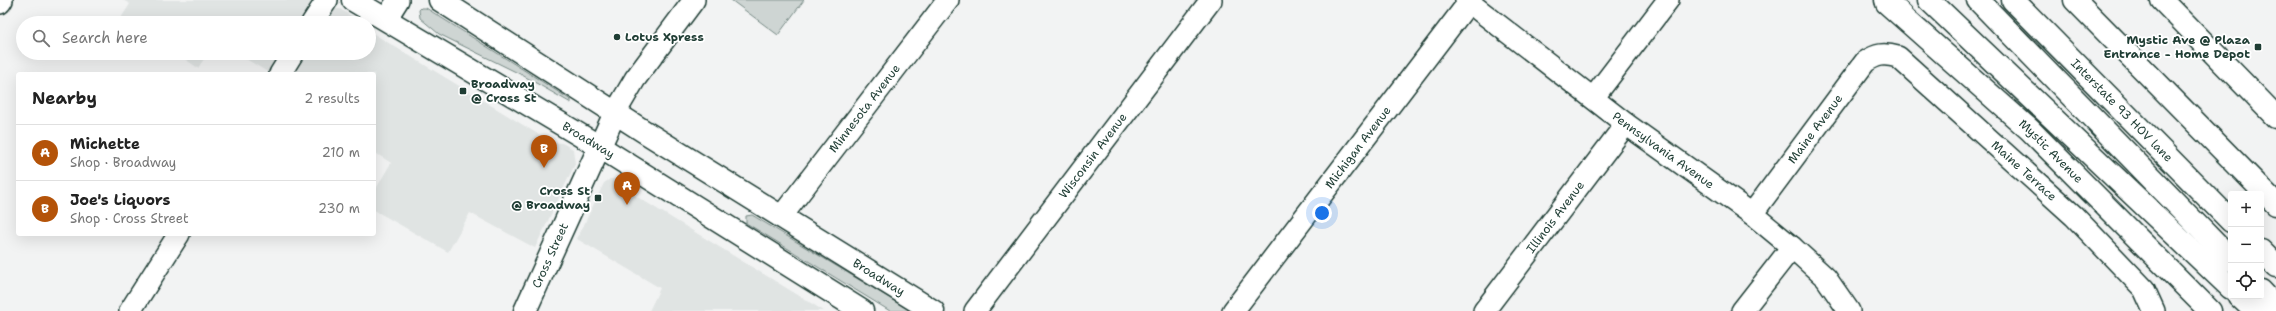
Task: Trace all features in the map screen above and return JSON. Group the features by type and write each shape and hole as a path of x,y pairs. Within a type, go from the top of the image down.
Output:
{"main road":[{"name":"Broadway","path":"353,0 600,147 854,309"},
{"name":"Broadway","path":"440,0 615,113 933,311"},
{"name":"Mystic Avenue","path":"1883,0 1902,15 2030,130 2210,311"},
{"path":"1886,0 1902,15"},
{"path":"1929,0 2228,285"},
{"path":"1978,0 2228,257"},
{"name":"Interstate 93 HOV lane","path":"2013,0 2228,217"},
{"path":"2076,0 2276,204"},
{"path":"2162,0 2276,117"},
{"name":"Cross Street","path":"525,311 615,113"},
{"path":"2264,254 2276,266"},
{"path":"2264,294 2276,307"},
{"path":"2242,299 2255,311"}],"street":[{"path":"317,16 327,0"},
{"path":"386,19 398,0"},
{"path":"615,113 635,79 694,0"},
{"name":"Minnesota Avenue","path":"781,217 948,0"},
{"name":"Wisconsin Avenue","path":"975,311 1210,0"},
{"path":"1594,97 1668,0"},
{"name":"Pennsylvania Avenue","path":"1467,1 1594,97 1626,124 1752,214 1792,246 1826,278 1849,311"},
{"name":"Michigan Avenue","path":"1234,311 1467,1"},
{"name":"Maine Avenue","path":"1752,214 1865,62 1875,56 1886,53"},
{"name":"Maine Terrace","path":"1886,53 1898,57 2074,216 2144,289 2152,306"},
{"path":"281,72 289,60"},
{"name":"Illinois Avenue","path":"1484,311 1626,124"},
{"path":"130,311 178,236"},
{"path":"1742,311 1792,246"}],"shaded area":[{"path":"123,0 313,0 313,7 307,16 122,16 130,4"},
{"path":"731,0 804,0 778,35"},
{"path":"421,8 426,8 571,100 571,103 522,75 439,34 420,18 419,10"},
{"path":"333,9 340,9 352,16 327,16"},
{"path":"376,35 551,142 562,143 573,149 575,164 535,248 470,213 448,252 376,211 376,189 391,163 376,153 376,72 299,72 292,68 297,60 376,60"},
{"path":"186,60 203,60 198,68"},
{"path":"248,60 280,60 272,72 268,72"},
{"path":"610,179 621,180 626,190 824,311 649,311 660,288 577,239 604,183"},
{"path":"752,215 911,311 890,311 746,223 746,216"}],"place":[{"name":"Lotus Xpress","path":"617,37"},
{"name":"Mystic Ave @ Plaza Entrance - Home Depot","path":"2258,47"},
{"name":"Broadway @ Cross St","path":"463,91"},
{"name":"Joe's Liquors","path":"544,168"},
{"name":"Cross St @ Broadway","path":"598,198"},
{"name":"Michette","path":"627,205"}]}
